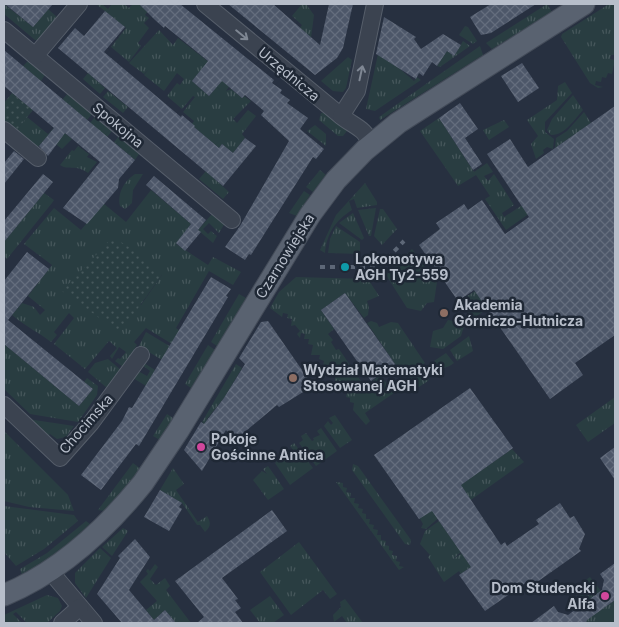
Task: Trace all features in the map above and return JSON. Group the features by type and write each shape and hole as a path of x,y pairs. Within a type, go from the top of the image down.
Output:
{"main road":[{"name":"Czarnowiejska","path":"4,596 50,571 86,543 143,483 318,204 333,184 371,145 423,106 584,4"}],"street":[{"path":"36,56 79,4"},
{"name":"Urzędnicza","path":"205,4 341,116 364,131 371,145"},
{"path":"341,116 354,100 375,4"},
{"name":"Spokojna","path":"4,30 232,220"},
{"path":"4,130 38,158"},
{"name":"Chocimska","path":"4,405 60,458 91,423 141,355"},
{"path":"50,571 94,623"},
{"path":"62,623 80,607"}],"green space":[{"path":"4,4 33,27 48,9 57,17 38,40 35,40 4,14"},
{"path":"96,4 102,4 108,9 112,4 124,4 129,8 133,4 139,4 148,11 145,15 149,18 144,23 149,28 138,43 141,46 129,62 111,47 126,28"},
{"path":"302,4 306,4 314,15 311,38 300,28 302,25 292,16"},
{"path":"547,4 552,12 492,49 486,43"},
{"path":"609,4 615,4 615,55 611,55 610,59 615,60 612,74 608,73 606,78 602,77 601,82 596,81 595,85 603,87 598,88 590,83 561,37 562,34"},
{"path":"465,26 468,27 477,41 473,44 459,35"},
{"path":"159,30 173,45 178,38 219,70 216,72 202,69 192,81 209,96 223,79 231,84 226,91 231,89 242,98 244,96 251,101 233,119 237,123 248,110 256,116 242,134 245,138 233,153 222,144 219,148 194,127 192,124 194,121 183,112 195,97 193,96 182,109 167,96 177,83 180,85 184,79 177,73 164,91 144,75 149,69 144,74 129,63"},
{"path":"463,41 470,46 440,67 437,66 447,51 454,56"},
{"path":"480,46 483,55 380,120 379,117"},
{"path":"378,54 414,81 417,77 421,80 375,111 366,109"},
{"path":"348,57 352,60 346,88 343,92 333,91 321,81"},
{"path":"28,61 45,75 41,81 23,66"},
{"path":"88,73 105,88 100,94 83,79"},
{"path":"565,82 572,93 545,122 545,132 554,139 553,149 547,147 543,150 544,153 536,159 531,144 538,136 527,120 557,100 558,86"},
{"path":"108,91 128,107 123,113 103,97"},
{"path":"12,93 33,110 15,132 4,124 4,103"},
{"path":"68,93 92,114 87,120 62,100"},
{"path":"573,95 583,110 565,130 556,135 551,135 547,130 552,119"},
{"path":"584,112 591,123 555,148 556,138 567,131"},
{"path":"321,113 325,113 347,131 343,136 338,136 319,120"},
{"path":"27,117 48,134 56,126 72,139 62,149 47,137 36,149 15,132"},
{"path":"95,117 112,131 107,137 90,123"},
{"path":"439,118 474,172 487,163 493,172 484,176 488,181 494,174 514,205 502,213 504,217 527,202 533,211 506,230 485,199 490,196 476,175 458,186 420,131"},
{"path":"504,120 509,127 489,140 483,130"},
{"path":"315,125 326,134 326,146 307,131"},
{"path":"119,136 139,154 135,160 114,142"},
{"path":"78,146 89,154 87,157 97,162 88,173 84,170 66,168 60,165 72,150 74,151"},
{"path":"320,170 326,175 313,192 306,187"},
{"path":"206,171 229,192 223,199 199,179"},
{"path":"135,174 143,174 133,190 132,203 125,209 120,206 121,192 125,184"},
{"path":"365,183 377,205 357,208 354,199 349,201 352,210 333,228 325,253 320,250 336,215"},
{"path":"151,190 191,224 176,244 208,265 213,257 241,272 233,285 209,271 176,328 180,331 172,344 146,328 134,342 137,345 123,367 115,361 118,358 120,359 126,352 119,347 112,359 110,356 117,348 109,341 85,369 54,344 74,318 69,313 54,332 57,335 51,342 12,315 22,303 34,307 40,315 45,310 28,296 52,265 24,244 54,208 81,230 103,203 126,222","holes":["91,263 162,275 141,305"]},
{"path":"304,191 310,195 297,216 289,213"},
{"path":"44,193 54,200 7,259 4,256 4,242"},
{"path":"376,208 371,236 369,236 358,210"},
{"path":"380,209 383,209 397,229 382,245 374,236"},
{"path":"353,213 364,238 362,240 339,223"},
{"path":"212,214 225,223 219,233 209,223 203,229 208,234 211,231 217,236 213,243 198,230"},
{"path":"336,226 360,242 360,254 328,253 330,239"},
{"path":"113,237 135,251 162,275 120,333 62,291"},
{"path":"412,249 437,282 434,302 427,303 421,311 407,308 386,275"},
{"path":"296,277 368,279 379,296 367,301 369,307 368,315 364,318 345,293 321,310 334,329 328,334 333,340 331,342 336,350 339,349 365,387 380,375 394,393 365,413 370,421 366,425 353,410 354,403 350,402 350,398 346,397 347,392 342,391 343,387 338,386 339,382 335,381 335,376 331,375 332,371 327,370 327,365 323,365 324,361 319,359 320,355 311,355 313,345 308,344 309,339 304,339 305,334 301,333 300,338 297,334 300,331 295,325 291,326 292,319 287,318 288,314 283,313 282,317 270,308 279,292"},
{"path":"478,289 484,304 481,306 484,311 472,319 460,301"},
{"path":"239,294 246,298 217,346 211,342"},
{"path":"448,320 465,323 461,336 443,349 430,347 433,331 443,328"},
{"path":"371,321 377,323 379,327 391,322 398,323 425,363 404,377 367,323"},
{"path":"146,332 171,347 162,360 139,346"},
{"path":"469,336 473,351 457,361 450,350"},
{"path":"4,344 79,406 93,389 84,382 87,378 98,386 97,395 78,422 30,414 4,389"},
{"path":"208,345 215,350 191,388 185,384"},
{"path":"446,353 454,363 446,367 436,364 434,361"},
{"path":"108,359 121,370 107,388 88,372 95,363"},
{"path":"144,363 155,370 146,386 133,378 138,371 147,376 150,371 142,365"},
{"path":"236,364 242,368 224,398 207,419 207,427 202,422"},
{"path":"426,366 430,374 428,381 419,387 410,385 406,380"},
{"path":"615,397 615,423 588,442 576,425"},
{"path":"167,414 173,418 160,440 153,436"},
{"path":"335,415 352,440 340,448 324,426 328,421 331,425 333,423 329,418"},
{"path":"28,419 74,426 66,437 57,439 50,434 46,437"},
{"path":"321,428 337,451 316,466 299,443 303,440 301,436 306,433 312,441 314,440 313,438 320,435 317,431"},
{"path":"4,431 68,495 74,511 29,507 4,501"},
{"path":"294,443 313,468 290,485 275,463 290,450 291,453 294,451 290,446"},
{"path":"512,449 524,462 461,507 450,492"},
{"path":"133,463 141,469 105,511 98,510"},
{"path":"353,464 358,466 411,540 410,545 405,544 352,470"},
{"path":"268,466 284,489 268,500 253,480 262,471 267,474 263,469"},
{"path":"173,468 184,484 176,490 198,522 207,516 210,522 205,532 200,525 197,525 182,503 160,490"},
{"path":"336,482 343,483 343,487 347,488 346,492 351,493 350,498 355,498 354,503 359,504 358,508 363,509 362,513 366,514 366,519 370,519 369,524 374,525 373,529 378,530 377,535 381,535 381,540 386,541 385,545 389,546 389,550 393,551 392,555 397,556 396,561 400,562 399,566 404,567 399,570"},
{"path":"439,500 443,514 426,529 421,528 423,524 418,515"},
{"path":"4,506 74,515 78,521 44,549 16,566 4,552"},
{"path":"86,521 90,524 74,538 49,558 22,575 20,569 47,553"},
{"path":"439,521 461,552 452,560 462,553 495,549 461,574 459,571 444,582 428,557 430,555 420,544 425,531"},
{"path":"123,528 128,531 112,556 102,547"},
{"path":"299,542 337,594 330,599 323,590 291,615 260,572"},
{"path":"100,548 111,558 86,598 75,583 75,573"},
{"path":"155,564 158,567 150,579 156,585 165,578 170,586 166,590 191,623 176,623 165,610 154,620 146,610 157,601 140,582 148,574 146,571 148,569 150,571"},
{"path":"590,577 601,591 585,603 575,588"},
{"path":"47,595 58,598 62,606 60,611 47,623 27,623 16,612 13,614 22,623 4,623 4,615"},
{"path":"270,596 284,615 273,623 260,623 250,610"},
{"path":"345,599 363,623 347,623 342,616 334,622 333,615 341,607 340,602"},
{"path":"615,600 615,623 582,623"}],"building":[{"path":"5,4 53,4 33,27"},
{"path":"139,4 180,4 274,80 272,83 282,90 280,93 290,100 287,103 308,118 300,129 324,149 316,159 313,157 251,255 249,254 245,260 225,247 240,226 289,141 261,115 264,111 245,95 242,98 222,81 209,96 192,81 208,61 165,26 164,28"},
{"path":"228,4 273,4 320,45 329,4 353,4 343,48 337,58 315,75"},
{"path":"491,4 536,4 491,33 481,35 470,17"},
{"path":"105,11 125,27 104,52 181,117 182,115 219,148 222,144 233,153 245,138 256,146 223,186 58,48 75,28 84,36"},
{"path":"384,17 416,37 414,39 421,49 443,34 461,45 454,56 447,51 437,66 432,62 423,76 419,73 416,79 376,54"},
{"path":"4,50 135,160 119,179 118,188 87,224 63,208 100,162 65,133 48,156 39,146 54,128 4,86"},
{"path":"522,63 539,88 518,102 501,76"},
{"path":"460,103 478,129 465,138 482,164 473,170 439,118"},
{"path":"615,106 615,335 575,363 583,375 550,399 474,290 458,301 419,245 440,229 436,223 464,204 468,210 482,200 505,234 529,217 487,154 510,139 528,167"},
{"path":"14,151 24,159 4,184 4,163"},
{"path":"43,174 53,182 4,242 4,221"},
{"path":"154,176 206,220 198,230 201,232 185,251 176,243 191,224 146,185"},
{"path":"27,252 49,269 8,320 93,389 79,406 4,344 4,281"},
{"path":"211,277 231,289 226,296 228,297 139,446 136,444 101,490 81,475 122,421 129,407 132,408"},
{"path":"345,293 395,364 371,381 321,310"},
{"path":"268,321 309,380 304,383 308,389 279,407 277,405 234,441 226,430 202,471 184,450 201,422 204,424 224,398 245,364 239,358 261,322"},
{"path":"470,388 513,448 461,485 501,545 505,542 507,546 539,524 536,520 560,503 570,518 574,516 585,534 579,549 581,551 530,587 527,582 485,611 459,575 471,567 432,511 419,519 374,455"},
{"path":"615,447 615,480 600,458"},
{"path":"160,490 182,503 179,507 182,509 169,531 144,517"},
{"path":"272,510 287,531 222,578 238,599 235,600 241,608 235,612 243,623 197,623 204,617 175,581"},
{"path":"135,539 150,557 129,590 154,620 165,610 176,623 122,623 97,594 120,558 118,556"},
{"name":"Dom Studencki Alfa","path":"615,563 615,600 587,620 586,623 531,623 554,606 558,612 568,615 602,590 604,580 600,574"}],"railway":[{"path":"320,267 374,267 385,261 404,241"}],"place":[{"name":"Lokomotywa AGH Ty2-559","path":"345,267"},
{"name":"Akademia Górniczo-Hutnicza","path":"444,313"},
{"name":"Wydział Matematyki Stosowanej AGH","path":"293,378"},
{"name":"Pokoje Gościnne Antica","path":"201,447"},
{"name":"Dom Studencki Alfa","path":"605,596"}]}
